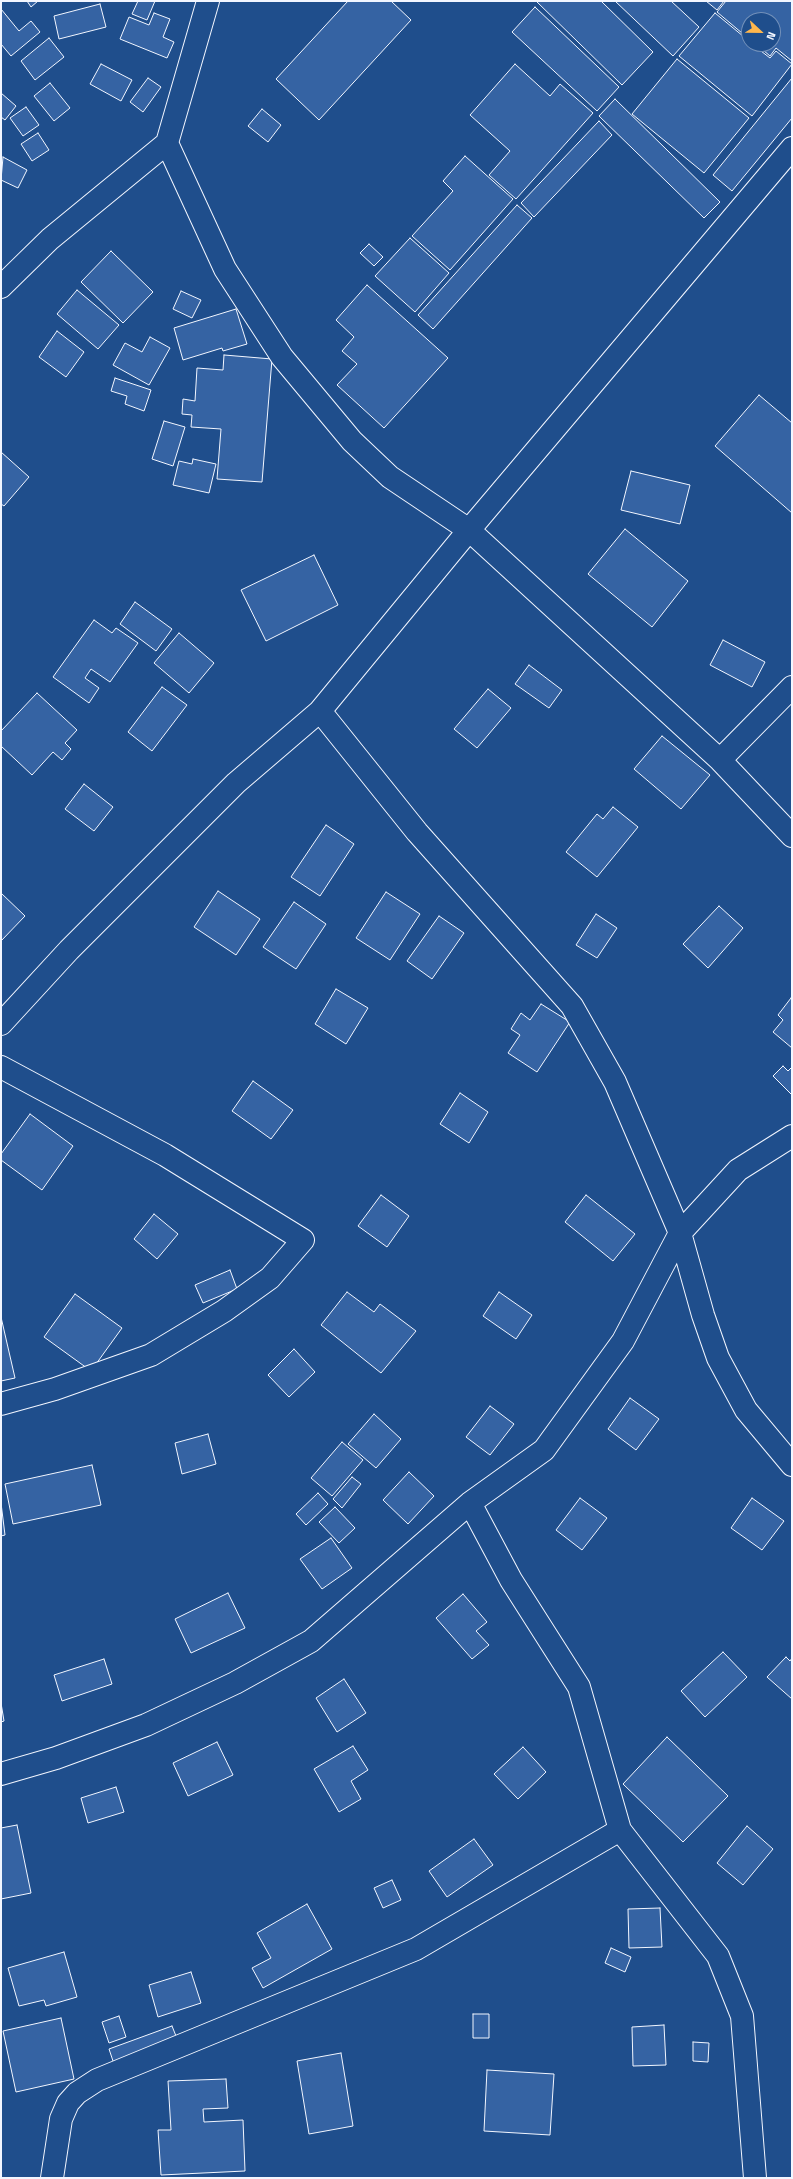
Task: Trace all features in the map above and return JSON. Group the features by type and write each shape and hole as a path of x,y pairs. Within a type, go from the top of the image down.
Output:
{"street":[{"path":"1,287 50,239 167,143 208,1"},
{"path":"167,143 225,269 282,357 352,441 390,477 469,530 720,760 792,836"},
{"path":"1,1024 69,950 236,783 320,711 469,530 792,148"},
{"path":"720,760 792,687"},
{"path":"320,711 417,832 572,1006 615,1082 680,1233 703,1315 718,1358 746,1410 792,1465"},
{"path":"1,1067 165,1155 303,1240 270,1278 224,1311 150,1355 55,1388 1,1404"},
{"path":"1,1774 56,1758 146,1725 235,1683 311,1641 470,1503 544,1450 623,1341 680,1233 738,1170 792,1136"},
{"path":"470,1503 511,1580 579,1687 620,1830 718,1956 742,2016 755,2178"},
{"path":"52,2178 61,2119 68,2103 77,2093 97,2080 416,1949 620,1830"}],"building":[{"path":"27,1 38,1 31,7"},
{"path":"138,1 155,1 147,20 132,14"},
{"path":"348,1 391,1 411,20 319,120 276,79"},
{"path":"536,1 601,1 653,52 622,85"},
{"path":"615,1 671,1 699,27 673,56"},
{"path":"706,1 724,1 717,10"},
{"path":"726,1 792,1 792,61 781,52 781,12 741,12 741,32 717,12"},
{"path":"100,4 106,27 59,39 54,16"},
{"path":"535,7 619,87 597,111 512,32"},
{"path":"1,9 19,31 31,21 40,32 11,56 1,44"},
{"path":"154,13 170,19 163,37 174,42 167,58 120,39 129,17 149,25"},
{"path":"715,13 741,34 741,52 762,52 770,58 775,52 777,52 792,64 752,116 679,56"},
{"path":"49,38 64,57 35,80 21,61"},
{"path":"765,52 773,52 770,56"},
{"path":"677,59 749,118 704,173 632,114"},
{"path":"101,64 132,80 121,101 90,84"},
{"path":"515,64 550,96 560,84 593,113 516,199 489,175 510,151 470,115"},
{"path":"148,78 161,87 143,112 130,102"},
{"path":"792,78 792,118 732,191 713,175"},
{"path":"50,83 70,108 54,121 34,96"},
{"path":"1,93 16,106 5,120 1,117"},
{"path":"615,99 720,202 704,218 599,116"},
{"path":"26,107 39,125 23,136 10,118"},
{"path":"262,109 281,125 268,142 248,126"},
{"path":"599,121 612,135 534,217 521,203"},
{"path":"38,133 49,150 32,161 21,144"},
{"path":"465,156 513,199 450,270 412,236 453,191 443,181"},
{"path":"3,157 27,170 18,188 1,180"},
{"path":"517,205 532,218 433,329 418,315"},
{"path":"410,238 449,273 415,312 375,276"},
{"path":"369,244 383,257 374,266 360,253"},
{"path":"111,251 153,292 123,323 81,282"},
{"path":"367,285 448,358 384,428 337,385 357,364 342,351 354,337 336,320"},
{"path":"77,290 119,325 98,349 57,314"},
{"path":"181,291 201,300 192,318 173,309"},
{"path":"236,309 247,344 223,351 222,348 183,360 174,328"},
{"path":"57,331 84,352 66,377 39,357"},
{"path":"150,337 170,348 149,385 113,365 125,343 142,352"},
{"path":"224,355 272,359 262,482 217,479 221,429 191,427 192,415 182,414 183,399 195,401 197,368 223,370"},
{"path":"115,378 151,390 144,411 125,404 127,396 111,391"},
{"path":"759,395 792,423 792,513 715,446"},
{"path":"164,421 185,427 173,466 152,459"},
{"path":"1,452 29,477 4,506 1,504"},
{"path":"193,459 216,464 209,493 173,485 179,461 192,464"},
{"path":"631,471 690,485 680,524 621,510"},
{"path":"625,529 688,581 652,627 588,574"},
{"path":"314,555 338,605 266,641 241,590"},
{"path":"135,602 172,629 156,651 120,624"},
{"path":"94,620 112,633 116,628 138,643 110,682 91,669 85,678 99,688 89,703 53,677"},
{"path":"179,633 214,663 189,693 154,663"},
{"path":"723,640 765,662 752,687 710,665"},
{"path":"529,665 562,690 549,708 515,684"},
{"path":"162,687 187,705 152,751 128,732"},
{"path":"488,689 511,708 477,748 454,729"},
{"path":"37,693 77,730 65,743 71,749 62,760 53,752 32,775 1,746 1,731"},
{"path":"662,736 710,775 681,809 634,769"},
{"path":"84,784 113,807 94,831 65,809"},
{"path":"613,807 638,827 597,877 566,852 597,814 603,819"},
{"path":"326,825 354,844 320,896 291,877"},
{"path":"218,891 260,919 236,955 194,927"},
{"path":"386,892 420,914 390,960 356,938"},
{"path":"1,893 25,916 1,941"},
{"path":"294,902 326,924 296,969 263,947"},
{"path":"719,906 743,928 708,968 683,944"},
{"path":"596,914 617,928 597,958 576,945"},
{"path":"439,916 464,933 432,979 407,961"},
{"path":"336,989 368,1008 346,1044 315,1024"},
{"path":"791,998 792,1048 773,1032 783,1020 778,1015"},
{"path":"541,1004 570,1022 537,1072 508,1053 520,1035 511,1029 521,1013 530,1020"},
{"path":"783,1066 788,1071 792,1067 792,1095 773,1076"},
{"path":"253,1081 293,1110 271,1139 232,1111"},
{"path":"460,1093 488,1112 469,1143 440,1124"},
{"path":"30,1114 73,1146 42,1190 1,1160 1,1154"},
{"path":"381,1195 409,1216 387,1247 358,1226"},
{"path":"586,1195 635,1234 613,1261 565,1222"},
{"path":"154,1214 178,1234 157,1259 134,1239"},
{"path":"230,1270 237,1289 203,1303 195,1285"},
{"path":"347,1292 374,1312 380,1304 416,1331 381,1373 321,1325"},
{"path":"499,1292 532,1315 516,1339 483,1316"},
{"path":"75,1294 122,1328 91,1371 44,1337"},
{"path":"1,1317 15,1378 1,1381"},
{"path":"294,1349 315,1372 289,1397 268,1375"},
{"path":"630,1398 659,1419 636,1450 608,1429"},
{"path":"490,1406 514,1424 490,1455 466,1437"},
{"path":"374,1414 401,1439 376,1468 348,1444"},
{"path":"208,1434 216,1464 182,1474 175,1443"},
{"path":"342,1442 363,1460 332,1496 311,1478"},
{"path":"92,1465 101,1505 13,1524 5,1484"},
{"path":"409,1472 434,1496 408,1524 383,1500"},
{"path":"352,1477 361,1484 342,1508 333,1499"},
{"path":"318,1493 328,1504 306,1525 296,1514"},
{"path":"580,1498 607,1518 582,1550 556,1530"},
{"path":"752,1498 784,1521 762,1550 731,1528"},
{"path":"1,1503 5,1535 1,1536"},
{"path":"335,1507 355,1528 339,1543 319,1522"},
{"path":"331,1538 352,1568 322,1589 300,1559"},
{"path":"228,1593 245,1628 191,1653 175,1619"},
{"path":"463,1594 487,1622 476,1631 489,1645 472,1659 436,1618"},
{"path":"723,1652 747,1677 705,1717 681,1691"},
{"path":"786,1657 790,1661 792,1658 792,1699 767,1677"},
{"path":"104,1659 112,1684 62,1701 54,1675"},
{"path":"344,1679 366,1713 337,1732 316,1698"},
{"path":"1,1703 4,1721 1,1722"},
{"path":"667,1737 728,1796 683,1842 623,1784"},
{"path":"217,1742 233,1775 188,1796 173,1763"},
{"path":"353,1746 368,1770 351,1781 361,1799 339,1812 314,1769"},
{"path":"523,1747 546,1772 518,1799 494,1774"},
{"path":"116,1787 124,1812 88,1823 81,1798"},
{"path":"17,1825 31,1893 1,1899 1,1828"},
{"path":"747,1826 773,1849 743,1885 717,1863"},
{"path":"474,1839 493,1865 447,1897 429,1871"},
{"path":"392,1880 401,1900 383,1908 374,1888"},
{"path":"307,1904 332,1949 263,1988 252,1968 271,1958 257,1933"},
{"path":"660,1908 662,1947 629,1948 628,1909"},
{"path":"611,1948 631,1957 625,1972 605,1963"},
{"path":"64,1952 77,1997 46,2006 44,2000 19,2006 8,1968"},
{"path":"191,1972 201,2003 158,2017 149,1985"},
{"path":"473,2014 489,2014 489,2038 473,2038"},
{"path":"119,2016 126,2037 109,2043 102,2022"},
{"path":"61,2018 74,2079 16,2092 3,2031"},
{"path":"664,2025 666,2065 633,2066 632,2027"},
{"path":"172,2026 178,2041 114,2064 109,2049"},
{"path":"693,2042 709,2043 708,2062 693,2061"},
{"path":"341,2053 353,2126 309,2134 297,2061"},
{"path":"487,2070 554,2074 550,2135 484,2131"},
{"path":"226,2079 228,2108 203,2109 204,2122 243,2120 245,2171 161,2175 158,2130 171,2130 168,2081"}]}
